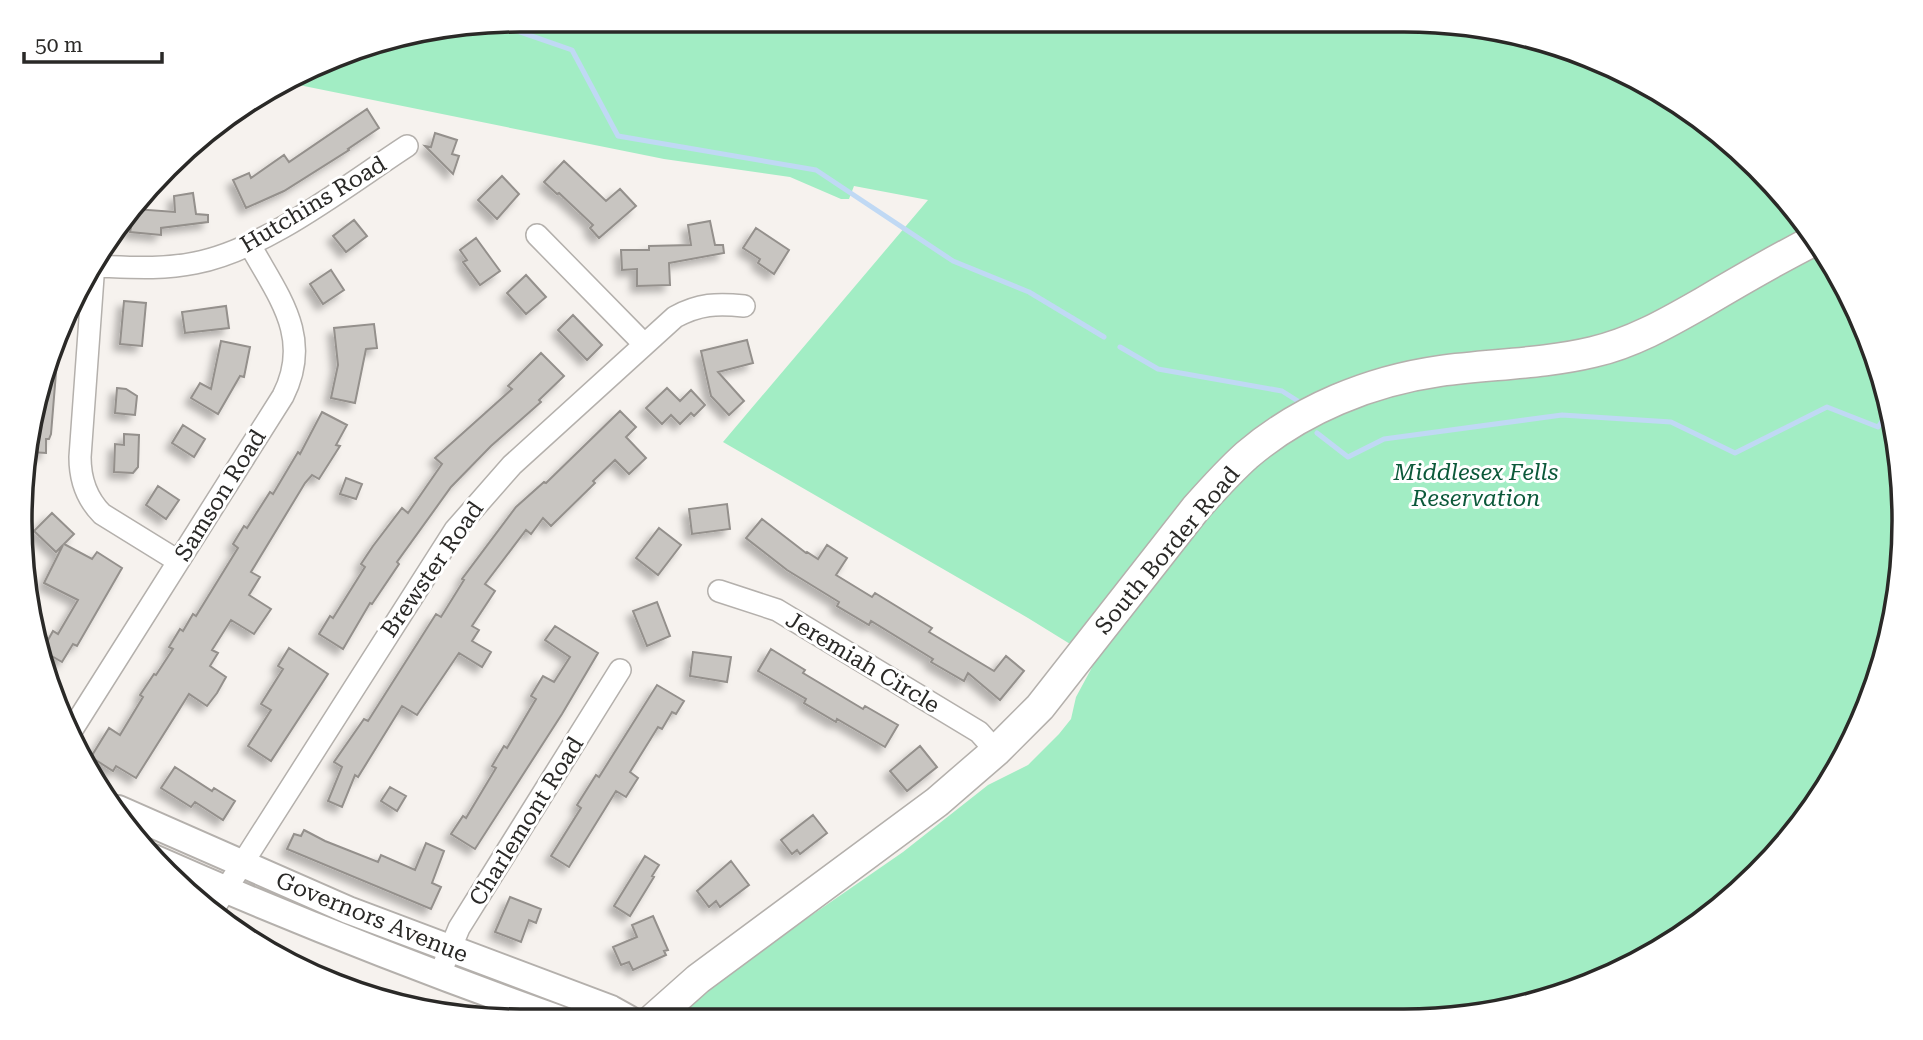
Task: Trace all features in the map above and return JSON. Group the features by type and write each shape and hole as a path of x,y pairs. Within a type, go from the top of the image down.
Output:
{"main road":[{"name":"South Border Road","path":"665,1009 718,964 937,802 996,751 1040,707 1196,508 1247,455 1291,423 1363,389 1415,375 1594,352 1651,332 1806,245"}],"street":[{"name":"Hutchins Road","path":"104,265 164,268 198,263 250,245 407,146"},
{"path":"537,235 644,344"},
{"name":"Samson Road","path":"76,723 283,396 293,370 295,342 289,314 250,245"},
{"path":"92,286 80,457 83,485 93,503 108,518 178,561"},
{"name":"Brewster Road","path":"220,899 455,530 512,465 675,317 691,308 722,303 744,306"},
{"name":"Jeremiah Circle","path":"719,591 777,610 979,732 996,751"},
{"name":"Charlemont Road","path":"439,976 459,928 620,670"},
{"name":"Governors Avenue","path":"130,814 348,910 611,1009"},
{"name":"Governors Avenue","path":"194,883 220,899 529,1009"}],"green space":[{"name":"Middlesex Fells Reservation","path":"520,32 1435,33 1529,48 1560,57 1619,82 1700,132 1770,198 1791,223 1826,276 1866,363 1887,456 1892,520 1890,552 1875,646 1866,677 1841,736 1791,817 1748,865 1700,908 1619,958 1560,983 1529,992 1467,1004 1403,1009 684,1009 760,951 903,852 988,785 1028,765 1071,719 1076,697 1096,660 723,442 928,200 854,186 849,199 841,199 790,177 664,159 299,85 363,57 394,48 456,36"}],"building":[{"path":"367,109 379,128 284,191 246,208 233,180 249,173 251,178 284,155 289,162"},
{"path":"435,133 457,140 452,154 459,156 453,174 425,146 431,147"},
{"path":"564,161 606,201 620,189 636,206 599,238 590,228 593,225 544,182"},
{"path":"502,176 519,194 497,219 478,200"},
{"path":"193,193 196,214 208,215 208,222 161,228 161,235 130,232 132,223 143,210 175,212 174,196"},
{"path":"354,220 367,236 346,252 333,236"},
{"path":"710,221 715,245 723,245 724,253 669,263 670,285 637,286 637,269 622,270 621,250 691,245 688,225"},
{"path":"756,228 789,250 774,274 758,263 760,259 743,248"},
{"path":"476,238 500,271 480,285 463,262 467,260 460,250"},
{"path":"331,270 344,290 323,304 310,284"},
{"path":"526,275 546,297 526,314 507,293"},
{"path":"124,301 146,303 142,346 120,344"},
{"path":"226,306 229,328 185,333 182,312"},
{"path":"573,315 602,345 587,360 558,330"},
{"path":"374,324 377,348 366,349 355,403 331,398 338,365 334,328"},
{"path":"747,340 753,363 718,372 744,401 729,415 711,396 701,351"},
{"path":"221,341 250,347 244,377 240,376 218,414 191,398 200,383 211,389"},
{"path":"541,353 564,376 539,400 541,402 491,446 451,487 397,562 399,564 372,604 370,603 343,649 319,634 330,616 333,618 365,567 361,564 373,546 402,508 408,513 442,464 435,458 512,389 508,386"},
{"path":"57,364 51,434 49,439 46,439 46,453 37,452"},
{"path":"117,388 126,389 137,396 135,415 115,413"},
{"path":"667,388 680,401 691,390 705,405 694,416 691,413 680,424 671,415 662,424 646,408"},
{"path":"620,411 636,427 626,437 646,458 629,474 615,460 551,526 543,518 531,534 526,530 485,584 495,591 472,626 479,630 472,641 491,652 482,667 459,653 417,715 402,706 358,777 355,775 342,807 328,801 342,767 334,762 364,719 368,721 436,614 441,617 464,580 462,579 516,507 546,483"},
{"path":"322,412 347,425 336,445 340,446 319,479 312,475 305,483 251,572 260,577 249,595 271,609 254,634 231,620 212,650 218,653 210,666 226,677 217,693 207,706 189,694 136,778 116,766 113,771 92,755 109,728 120,735 143,697 140,695 173,649 169,647 180,629 183,631 193,614 196,616 238,548 233,544 244,526 247,528 270,492 273,494 298,452 300,454"},
{"path":"183,425 205,439 194,457 172,443"},
{"path":"124,434 139,435 138,467 133,473 114,472 115,444 124,445"},
{"path":"346,478 362,484 356,499 340,494"},
{"path":"158,486 179,500 166,519 146,505"},
{"path":"727,504 730,529 692,534 689,509"},
{"path":"52,513 74,534 64,544 92,559 97,552 122,568 77,646 73,644 62,662 51,655 47,642 53,631 58,634 78,600 44,583 63,545 56,552 34,531"},
{"path":"762,519 818,559 827,545 847,558 836,575 872,597 875,593 932,628 929,632 994,671 1006,656 1024,671 1000,700 968,673 964,681 931,662 933,659 871,621 869,625 837,606 839,602 787,570 746,538"},
{"path":"659,528 681,545 658,575 636,558"},
{"path":"657,602 670,636 647,646 633,611"},
{"path":"555,626 598,653 475,849 451,834 463,816 466,818 496,768 492,766 504,746 507,748 536,699 531,696 543,676 554,682 570,657 545,640"},
{"path":"289,648 328,674 271,761 248,746 271,710 261,704 283,669 278,666"},
{"path":"771,649 805,670 803,673 863,709 865,706 898,725 885,747 804,703 806,699 758,671"},
{"path":"693,652 731,657 727,682 690,676"},
{"path":"657,685 684,701 676,714 672,712 662,729 658,727 630,772 638,778 626,797 616,791 569,867 551,856 581,808 577,805 596,775 599,777"},
{"path":"920,746 937,767 907,791 890,771"},
{"path":"175,767 212,791 214,788 235,801 223,820 195,802 191,807 161,788"},
{"path":"390,787 406,796 397,811 381,801"},
{"path":"813,815 827,833 800,854 797,850 792,854 781,840"},
{"path":"304,830 378,862 381,855 415,870 426,843 444,851 432,883 441,887 431,909 287,849 294,834 301,836"},
{"path":"645,856 659,865 630,916 614,906"},
{"path":"731,861 749,885 720,907 716,901 709,907 697,891"},
{"path":"510,897 541,909 536,923 529,920 521,942 495,932"},
{"path":"653,916 668,950 664,951 666,955 633,970 629,962 621,965 613,947 637,937 632,925"}],"waterway":[{"path":"520,32 572,50 618,136 816,170 953,261 1029,292 1104,337"},
{"path":"1120,347 1158,369 1282,391 1301,403"},
{"path":"1317,433 1348,457 1384,439 1562,415 1671,422 1735,453 1827,407 1878,427 1881,422"}]}
